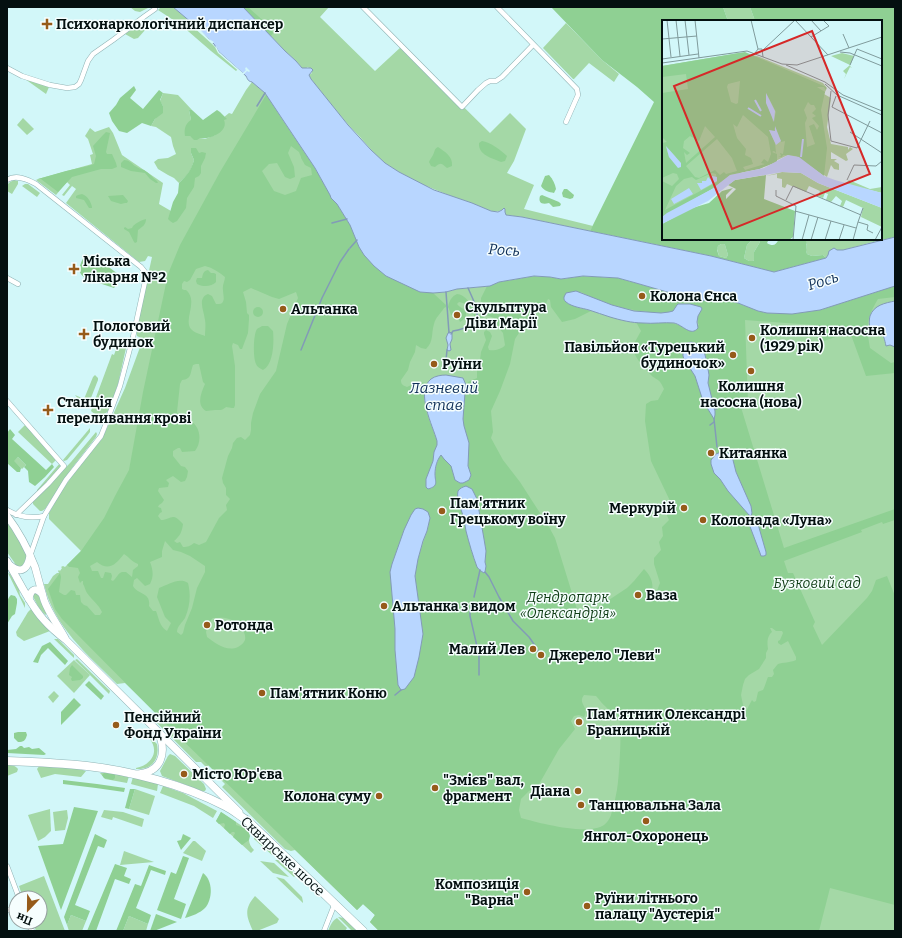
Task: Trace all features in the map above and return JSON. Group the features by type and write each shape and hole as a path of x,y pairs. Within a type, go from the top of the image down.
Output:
{"main road":[{"path":"7,516 15,526 30,556 42,594 51,614 66,640"},
{"path":"8,563 18,570 22,570 29,563 30,556"},
{"path":"8,563 43,620 66,640 248,821"},
{"path":"29,599 32,591 38,590 42,594"},
{"path":"136,774 150,772 158,765 163,755 163,748 158,732"},
{"name":"Сквирське шосе","path":"7,761 87,766 136,774 162,781 212,799 226,806 248,821 363,931"}],"street":[{"path":"363,7 462,107 486,83 496,82 502,77 533,45"},
{"path":"497,7 577,89 578,95 566,122"},
{"path":"7,68 22,76 50,85 67,88 75,87 79,84 88,61 93,54 155,9"},
{"path":"7,180 14,177 31,181 36,184 141,267 145,272 146,277 133,337 120,386 105,426 100,436 66,480 44,516 30,556"},
{"path":"7,278 18,284"},
{"path":"7,401 64,466 48,484 16,514"},
{"path":"7,510 25,518 44,516"},
{"path":"7,866 16,890"},
{"path":"324,931 334,903"}],"green space":[{"path":"130,7 150,7 140,12 135,11"},
{"path":"161,7 173,7 213,43 212,44 215,47 216,46 219,52 238,69 236,71 181,25 158,10"},
{"path":"243,7 329,7 320,17 375,71 402,46 490,133 510,113 526,129 514,161 507,173 534,185 524,209 593,226 590,231 506,215 502,210 494,211 485,209 425,186 385,163 341,116 311,79 309,75 312,73 308,67 305,69 302,68"},
{"path":"243,7 248,7 266,23 272,30 273,33 271,36"},
{"path":"551,7 723,7 728,20 662,20 662,240 751,240 747,245 744,258 749,261 753,261 754,252 760,242 759,240 770,240 767,243 773,245 778,240 804,240 807,254 812,256 823,255 826,258 774,272 711,256 590,231 654,102 602,60","holes":["721,244 725,245 728,255 726,258 719,256 717,250 718,246"]},
{"path":"723,7 750,7 755,20 728,20"},
{"path":"750,7 895,7 895,237 882,240 882,20 755,20"},
{"path":"566,23 602,60 619,74 614,82 589,63 573,79 543,48"},
{"path":"140,25 145,26 146,29 138,38 134,39 125,34 135,27"},
{"path":"25,79 49,87 46,94"},
{"name":"Дендропарк «Олександрія»","path":"252,82 265,93 350,225 433,293 490,286 636,283 674,294 792,314 895,286 895,931 379,931 370,922 375,915 363,904 357,910 295,850 291,851 285,849 222,787 225,784 209,765 206,767 201,762 196,762 155,721 156,713 125,683 117,684 84,651 63,626 55,613 44,584 48,584 53,576 59,573 58,571 60,571 62,568 61,567 65,567 81,551 49,519 49,513 59,495 79,466 102,439 125,388 143,339 137,336 136,330 152,257 148,256 145,261 139,262 66,203 76,189 72,186 64,196 62,195 70,185 67,182 56,195 36,180 92,164 90,155 93,154 88,139 85,136 90,128 95,132 109,127 122,155 163,183 159,204 171,211 177,202 199,153 191,153 194,160 192,167 179,183 174,178 158,169 154,162 158,159 168,158 176,154 171,137 156,127 151,126 163,106 160,101 163,93 178,95 192,110 189,110 191,120 190,136 205,139 215,135 223,118 229,113 232,114"},
{"path":"134,86 136,90 130,98 143,109 159,90 163,93 160,100 163,106 163,113 155,119 151,126 142,123 127,133 119,131 112,121 109,113 120,98"},
{"name":"Дендропарк «Олександрія»","path":"266,95 315,168 331,198 337,204 350,225 359,247 420,292 433,293 446,305 435,322 429,346 426,349 416,345 408,370 401,380 402,384 407,387 418,382 428,383 424,397 426,412 437,441 426,484 431,489 435,485 436,466 441,455 451,466 456,481 460,483 465,482 469,480 471,476 468,467 469,445 463,418 464,399 467,384 468,382 477,378 477,366 486,340 484,332 486,330 490,332 492,336 488,347 489,350 502,348 505,345 503,333 497,326 494,318 486,315 479,320 481,312 481,298 487,286 499,282 534,276 561,279 583,276 618,278 703,301 715,297 767,313 792,314 820,310 895,286 895,297 878,299 869,317 868,334 870,348 891,363 895,362 895,373 866,376 850,332 818,343 814,325 745,320 748,402 740,404 784,548 895,509 895,520 883,524 882,522 861,530 862,532 784,561 788,573 793,573 815,622 813,626 822,645 867,598 872,591 876,580 887,576 895,596 895,905 830,888 819,931 379,931 370,922 375,915 363,904 357,910 173,731 62,619 55,609 48,589 60,573 61,577 59,592 66,595 71,590 75,591 76,595 80,595 81,602 95,615 100,615 102,612 87,593 83,581 80,583 78,577 80,573 78,568 69,567 67,565 81,551 104,518 129,470 143,392 168,274 180,245 220,172","holes":["291,146 299,152 305,165 311,168 312,175 301,178 296,191 285,195 274,191 262,171 269,164 277,163 285,177 290,179 295,177 294,167 288,153","205,266 216,270 225,277 223,286 224,300 222,303 216,304 212,296 208,294 203,298 202,305 205,322 205,336 194,332 189,325 191,299 190,294 186,290 182,289 182,284 184,281 187,282 190,280 196,269","251,288 279,299 296,292 298,298 287,324 276,371 260,394 253,413 250,435 245,440 241,437 237,438 233,443 228,456 222,478 226,488 226,495 230,499 226,505 227,510 219,518 206,542 199,545 194,543 183,547 180,542 177,543 174,541 180,534 183,524 174,517 161,520 158,516 162,512 161,508 158,507 164,500 158,491 159,488 168,487 169,483 166,480 173,476 181,482 185,481 187,477 188,471 185,467 181,466 173,456 173,451 178,448 180,448 182,452 195,451 199,443 199,434 194,423 178,416 177,412 180,384 182,380 189,377 193,365 199,364 203,382 205,384 200,399 201,406 206,411 221,410 226,407 234,408 235,366 232,346 233,343 242,349 248,333 249,315 247,313 243,292","581,292 631,310 667,313 673,311 680,303 686,303 701,311 698,318 699,325 687,330 677,324 636,322 641,331 632,348 641,364 659,381 664,389 658,400 651,401 646,404 645,421 651,461 671,503 665,511 669,520 662,527 663,536 659,542 661,550 654,558 654,564 660,583 654,598 651,598 652,582 644,569 627,588 580,619 555,538 520,482 503,460 491,438 493,432 491,411 510,364 515,339 530,316 543,310 548,299 550,300 551,307 562,322 575,319 591,311 579,308","691,342 698,343 704,351 709,375 708,383 715,411 714,419 703,401 695,376 683,356","721,452 732,456 736,472 744,493 748,499 749,515 725,487 711,460 716,454","462,487 477,499 486,551 486,566 484,572 478,568 464,520 458,492","411,515 429,515 429,525 418,559 415,576 423,634 401,690 398,685 390,572 404,530","165,541 173,550 190,556 205,566 205,572 197,588 192,608 181,635 177,632 177,630 185,618 188,609 190,600 188,583 185,581 177,581 159,588 157,597 165,617 171,623 167,631 161,624 156,611 153,611 149,606 148,598 133,586 134,580 137,578 145,586 150,584 153,573 150,562 162,557","124,554 138,564 138,566 133,570 132,577 126,572 122,572 113,581 111,580 111,573 105,572 103,578 101,578 98,571 92,571 90,566 97,562 101,565 112,566","213,618 225,618 232,620 243,630 245,641 239,646 230,649 218,645 207,637 207,629 205,626 206,623 210,622","770,628 776,631 782,631 783,633 778,643 781,645 788,641 796,660 778,664 773,670 774,674 772,677 768,677 763,690 758,692 756,701 754,702 752,700 746,711 741,695 743,685 745,679 759,669 766,658 769,636 772,632","584,695 596,696 603,705 618,716 619,720 620,748 618,782 610,818 604,825 597,828 587,829 563,828 521,818 519,810 521,799 529,791 538,786 559,749 575,729 571,721 574,716 579,715 584,717 586,711 582,698"]},
{"path":"189,110 192,110 203,120 217,110 227,119 224,120 224,128 217,134 208,138 194,140 190,136 185,136 185,127 191,120"},
{"path":"23,118 34,129 27,135 17,125"},
{"path":"106,132 110,133 106,152 107,154 112,154 117,167 112,169 101,169 72,177 58,192 41,179 38,179 94,164 96,156 93,146"},
{"path":"482,141 492,145 505,154 507,156 505,161 501,162 483,153 479,147 479,143"},
{"path":"438,147 450,157 452,166 447,168 439,164 435,167 431,166 429,162 435,149"},
{"path":"191,148 196,148 199,153 206,153 205,158 201,166 201,173 195,178 194,187 187,198 186,208 177,221 173,223 168,219 173,202 178,193 179,183 188,173 193,164 194,160 191,153"},
{"path":"124,160 129,161 136,167 146,171 158,183 150,179 145,173 131,171 121,167 121,163"},
{"path":"549,175 556,187 554,193 548,192 541,186 545,176"},
{"path":"14,180 18,181 18,184 12,194 7,191 7,185"},
{"path":"28,184 40,193 37,197 22,186"},
{"path":"564,189 567,189 574,195 573,198 570,199 563,197 562,193"},
{"path":"82,194 89,199 92,208 89,208 84,200 76,198 76,196"},
{"path":"123,195 128,201 127,203 121,204 111,201 108,196"},
{"path":"542,195 559,202 561,204 560,206 553,207 549,203 541,203 540,196"},
{"path":"146,219 145,224 138,230 137,242 135,243 129,232 124,228 132,228 136,224"},
{"path":"751,240 759,240 760,242 754,252 753,261 749,261 744,258 747,245"},
{"path":"801,240 870,240 873,242 843,250 837,250 828,255 826,258 823,255 812,256 807,254 807,244"},
{"path":"870,240 882,240 873,242"},
{"path":"721,244 725,245 728,255 726,258 719,256 717,249"},
{"path":"86,254 99,265 102,262 122,277 114,288 81,275 80,266"},
{"path":"208,270 211,273 216,274 216,282 207,286 197,284 197,278 202,278 204,272"},
{"path":"460,294 470,303 476,313 475,318 469,307 459,302 457,304 466,312 465,317 460,322 458,317 451,315 448,305 452,297"},
{"path":"256,307 260,307 262,308 262,316 256,317 253,314 253,310"},
{"path":"262,326 268,326 273,331 271,358 267,367 263,370 256,365 254,352 256,332 257,329"},
{"path":"118,344 126,348 118,384 109,410 103,415 98,415 91,411 112,354 114,355"},
{"path":"95,375 98,380 87,408 75,395 84,399"},
{"path":"26,424 56,460 52,464 18,432"},
{"path":"90,428 90,432 87,436 67,460 64,461 63,460"},
{"path":"10,429 15,435 12,439 46,470 52,464 54,467 35,486 29,482 28,471 24,467 26,465 18,457 14,461 21,468 20,472 17,472 7,463 7,433"},
{"path":"96,432 96,437 72,468 45,509 40,511 33,504 33,501 71,462"},
{"path":"18,457 26,465 22,469 13,461"},
{"path":"60,463 60,468 37,492 37,490"},
{"path":"7,522 17,537 27,557 23,565 20,567 16,565 7,552"},
{"path":"8,573 19,589 20,595 25,603 25,608"},
{"path":"36,593 38,594 46,615 34,599 33,596"},
{"path":"11,595 15,596 17,603 15,614 7,624 7,601"},
{"path":"31,609 50,631 24,641 17,636 16,632"},
{"path":"54,639 58,639 74,655 74,658"},
{"path":"50,642 68,661 65,665 48,648 41,655 38,663 33,662 42,646"},
{"path":"77,659 110,691 109,694 75,660"},
{"path":"74,660 90,675 74,693 57,676"},
{"path":"72,665 83,676 83,678 72,681 72,677 69,675"},
{"path":"89,681 104,696 101,700 85,685"},
{"path":"54,691 59,696 53,703 48,697"},
{"path":"74,698 81,705 61,725 61,712"},
{"path":"26,732 27,735 24,741 18,742 14,738 14,733"},
{"path":"150,737 157,744 158,749 156,759 146,768 136,769 146,764 153,757 154,748 149,738"},
{"path":"20,746 24,748 29,747 32,749 39,748 46,754 7,753 7,750 16,749"},
{"path":"170,754 175,756 204,784 206,789 205,791 162,776 160,771"},
{"path":"7,765 16,767 18,769 17,772 7,776"},
{"path":"40,765 76,768 86,771 81,777 55,774 41,778 37,769"},
{"path":"100,773 129,776 127,783 105,779"},
{"path":"104,773 115,774 115,778 113,780 104,778 102,775"},
{"path":"133,777 158,784 157,791 131,784"},
{"path":"63,780 125,788 124,792 63,784"},
{"path":"163,786 183,793 217,811 213,818 194,806 160,793"},
{"path":"130,789 135,789 129,809 125,808"},
{"path":"135,789 155,796 149,815 129,809"},
{"path":"74,807 98,811 61,910 38,846 63,844"},
{"path":"50,809 51,831 38,841 28,815"},
{"path":"67,810 68,818 65,830 55,831 53,812"},
{"path":"104,810 123,812 144,819 142,827 113,817 112,820 101,817"},
{"path":"221,812 248,830 250,843 254,850 251,853 216,821"},
{"path":"221,812 236,822 236,825 244,827 248,830 250,836 249,840 242,845 233,837 234,832 230,834 224,828 224,823 219,824 216,821"},
{"path":"95,834 107,840 104,848 98,846 75,905 90,911 86,921 71,915 67,925 64,917"},
{"path":"183,834 191,838 181,850 177,841 181,840"},
{"path":"254,836 256,836 274,853 274,855 272,855 254,839"},
{"path":"193,841 195,841 206,851 202,861 183,853"},
{"path":"124,851 154,862 120,865"},
{"path":"183,856 189,858 174,899 186,904 181,919 157,910 171,872 176,874"},
{"path":"275,860 281,860 296,875 294,877"},
{"path":"260,861 274,863 289,877 273,873"},
{"path":"115,864 127,868 124,876 131,879 129,884 115,879 96,931 87,931"},
{"path":"149,865 166,871 165,875 151,870 136,908 151,915 148,924 129,916 123,931 116,931 135,884 141,886"},
{"path":"203,873 209,880 211,890 208,904 203,910 185,918"},
{"path":"44,876 65,931 36,931 48,930 48,890 20,890 19,886"},
{"path":"276,877 284,879 302,897 303,903"},
{"path":"255,896 279,919 277,923 257,931 253,931 247,914 249,905"},
{"path":"156,914 177,922 154,931 150,931"},
{"path":"71,915 86,921 82,931 69,931 67,925"},
{"path":"129,916 148,924 146,931 123,931"},
{"path":"338,917 344,918 358,931 352,931"},
{"path":"337,918 347,928 345,931 328,931 332,922"}],"water":[{"name":"Рось","path":"173,7 243,7 302,68 311,68 313,70 309,75 311,79 348,125 371,150 385,163 399,172 434,190 491,211 498,212 504,208 506,215 711,256 774,272 826,258 829,251 834,248 837,250 843,250 895,237 895,286 820,310 792,314 767,313 715,297 703,301 618,278 583,276 561,279 534,276 499,282 490,286 457,289 446,292 420,292 386,276 364,255 350,225 337,204 331,198 315,168 265,93 249,81 246,76 219,52 214,44"},
{"path":"576,291 612,305 634,311 661,313 669,312 673,311 678,304 690,304 701,307 702,309 698,316 697,322 698,328 690,331 674,323 630,322 568,304 564,300 566,293"},
{"path":"895,301 895,347 890,345 886,346 882,334 870,329 869,322 870,316 874,309"},
{"path":"449,332 452,333 452,339 450,344 451,350 449,351 447,350 448,345 446,338"},
{"path":"691,342 701,345 704,351 709,375 708,383 715,411 714,419 703,401 695,376 683,356 683,346"},
{"name":"Лазневий став","path":"446,375 463,378 466,385 463,419 469,443 468,466 471,475 469,480 463,483 455,480 451,466 441,455 438,459 435,471 435,485 434,487 428,489 426,487 426,479 433,461 437,441 426,409 426,385 434,377"},
{"path":"721,452 732,456 736,472 751,506 751,516 714,473 711,460 716,454"},
{"path":"466,486 472,489 477,499 486,551 486,566 484,573 477,567 458,501 458,491"},
{"path":"418,508 428,512 430,518 418,559 415,576 423,634 414,677 405,689 401,690 398,685 390,572 404,530 411,515 415,509"},
{"path":"754,520 758,524 766,552 766,555 764,556 761,556 749,524"}],"pier":[{"path":"194,23 209,39 214,42 212,44 191,25"},
{"path":"216,46 219,52 243,73 246,70 246,67 250,71 247,71 243,75 218,53 215,47"}],"waterway":[{"path":"257,106 265,93"},
{"path":"332,223 347,219"},
{"path":"350,248 357,240"},
{"path":"301,350 322,298 340,262 349,249"},
{"path":"451,334 453,331 471,325 477,316 475,304 468,288"},
{"path":"446,292 449,333"},
{"path":"446,360 447,350"},
{"path":"714,419 717,447"},
{"path":"710,425 714,422"},
{"path":"474,597 480,570"},
{"path":"485,572 506,609"},
{"path":"473,602 470,616 479,655 479,675"},
{"path":"506,609 513,621 529,637 536,647"},
{"path":"395,695 401,690"}],"place":[{"name":"Психонаркологічний диспансер","path":"47,24"},
{"name":"Міська лікарня №2","path":"74,269"},
{"name":"Колона Єнса","path":"642,296"},
{"name":"Альтанка","path":"283,309"},
{"name":"Скульптура Діви Марії","path":"457,315"},
{"name":"Пологовий будинок","path":"84,334"},
{"name":"Колишня насосна (1929 рік)","path":"752,338"},
{"name":"Павільйон «Турецький будиночок»","path":"733,355"},
{"name":"Руїни","path":"434,364"},
{"name":"Колишня насосна (нова)","path":"751,371"},
{"name":"Станція переливання крові","path":"48,410"},
{"name":"Китаянка","path":"711,453"},
{"name":"Меркурій","path":"684,508"},
{"name":"Пам'ятник Грецькому воїну","path":"442,511"},
{"name":"Колонада «Луна»","path":"703,520"},
{"name":"Ваза","path":"638,595"},
{"name":"Альтанка з видом","path":"384,606"},
{"name":"Ротонда","path":"207,625"},
{"name":"Малий Лев","path":"533,649"},
{"name":"Джерело \"Леви\"","path":"541,655"},
{"name":"Пам'ятник Коню","path":"262,693"},
{"name":"Пам'ятник Олександрі Браницькій","path":"579,722"},
{"name":"Пенсійний Фонд України","path":"116,725"},
{"name":"Місто Юр'єва","path":"184,774"},
{"name":"\"Змієв\" вал, фрагмент","path":"435,788"},
{"name":"Діана","path":"578,791"},
{"name":"Колона суму","path":"379,796"},
{"name":"Танцювальна Зала","path":"581,805"},
{"name":"Янгол-Охоронець","path":"646,821"},
{"name":"Композиція \"Варна\"","path":"527,892"},
{"name":"Руїни літнього палацу \"Аустерія\"","path":"587,906"}],"park label":[{"name":"Бузковий сад","path":"817,583"}]}
